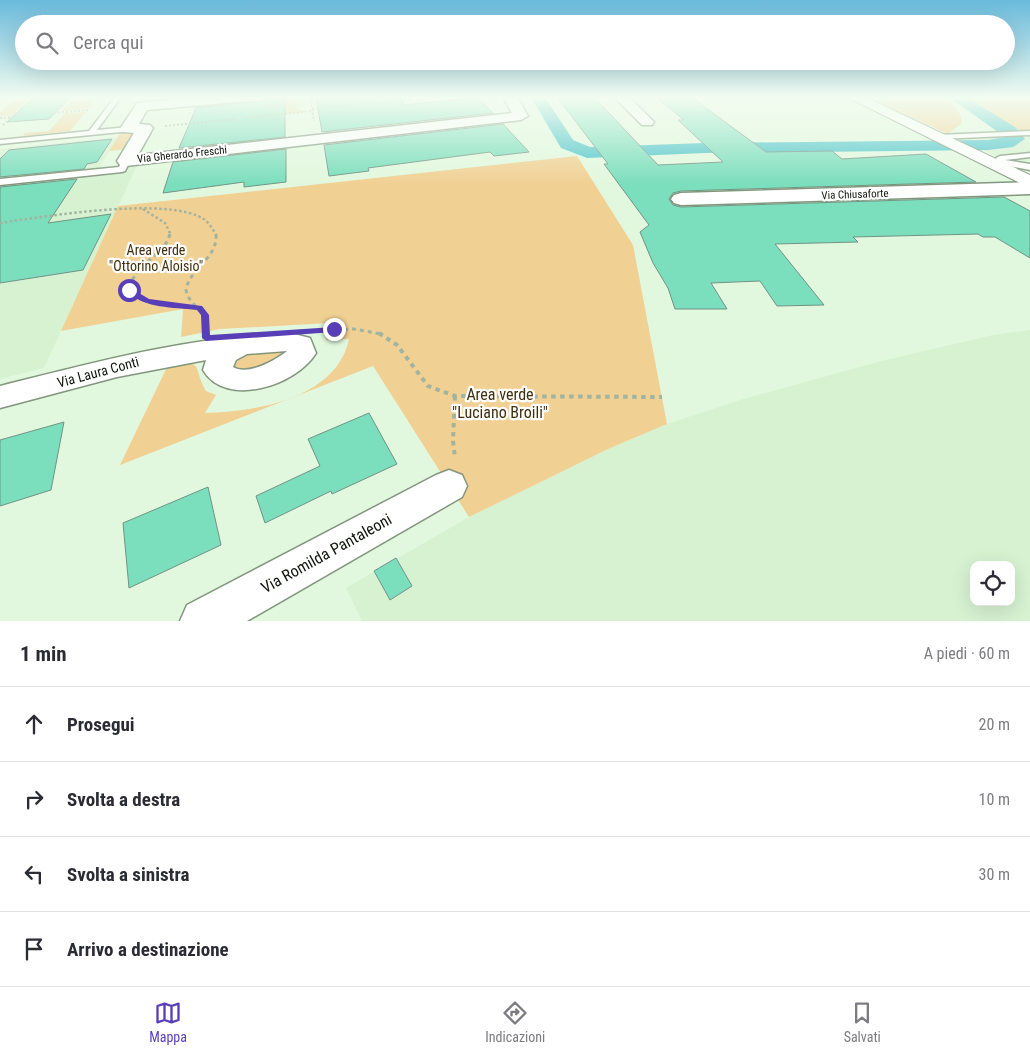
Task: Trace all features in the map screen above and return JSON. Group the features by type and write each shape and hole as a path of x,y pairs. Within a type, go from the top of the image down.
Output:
{"street":[{"name":"Via Gherardo Freschi","path":"126,161 432,126"},
{"path":"915,126 996,162 1030,182"},
{"path":"128,129 145,128"},
{"name":"Via Gherardo Freschi","path":"126,161 145,128"},
{"name":"Via Chiusaforte","path":"681,199 1030,188"},
{"name":"Via Laura Conti","path":"0,397 138,361 215,348"},
{"name":"Via Romilda Pantaleoni","path":"203,621 449,486"}],"lane":[{"path":"90,133 95,126"},
{"path":"0,142 128,129"},
{"path":"948,142 1000,135 1026,134"},
{"path":"996,162 1000,158 1030,155"},
{"path":"0,182 122,169 126,161"},
{"path":"996,162 1030,161"},
{"path":"996,162 1030,167"}],"path":[{"path":"145,128 164,126"},
{"path":"314,126 316,139"},
{"path":"0,223 120,208 189,213 201,217 212,226 217,242 214,250 186,286 186,294 192,303 200,308 205,315 215,348"},
{"path":"140,208 159,218 168,227 171,235 166,244 138,268 131,277 129,290 138,298 147,302 200,308"},
{"path":"315,330 354,329 378,332 397,346 428,386 455,396 535,398 662,397"},
{"path":"453,441 455,396"}],"shaded area":[{"path":"1010,126 1030,126 1030,172 954,137 1018,131"},
{"path":"118,137 99,168 138,163 44,368 0,379 0,149"},
{"path":"1030,330 1030,621 362,621 346,588 469,517 608,449 667,424 740,400 881,361 993,335"}],"green space":[{"path":"53,126 74,126 70,131 23,136 25,133 49,131"},
{"path":"930,126 958,126 948,134"},
{"path":"1010,126 1030,126 1030,131 1019,131"},
{"path":"139,131 130,149 109,151 120,133"},
{"path":"577,156 633,245 667,424 608,449 469,517 373,366 295,397 312,388 329,375 341,359 349,339 326,340 330,323 220,329 181,337 183,309 61,331 118,206"},
{"path":"288,350 289,357 244,372 231,367 233,360 242,353"},
{"path":"170,361 194,364 206,391 216,395 205,413 270,405 288,399 120,465"}],"building":[{"path":"188,126 285,126 285,137 179,148"},
{"path":"321,126 376,126 322,132"},
{"path":"486,126 505,126 529,152 494,156 490,152 368,168 369,171 329,176 324,145"},
{"path":"579,126 621,126 658,165 723,162 684,126 731,126 766,152 832,151 842,159 926,154 976,182 681,191 673,193 669,199 673,205 681,207 1004,197 1030,211 1030,258 995,237 983,237 978,234 853,237 858,242 775,244 824,305 777,306 760,281 711,283 727,309 675,309 668,288 653,263 640,232 649,225 604,164 608,164"},
{"path":"112,139 97,162 87,164 84,169 0,177 0,159 9,150"},
{"path":"286,149 286,182 244,187 244,182 163,193 173,162"},
{"path":"77,179 48,223 111,214 83,270 0,283 0,187"},
{"path":"369,413 397,464 332,494 331,491 265,523 256,496 320,466 308,439"},
{"path":"64,422 51,490 0,506 0,440"},
{"path":"208,487 221,545 129,588 123,523"},
{"path":"396,558 412,586 390,600 374,571"}],"waterway":[{"path":"556,126 567,144 587,153 705,148 988,145 1007,143 1016,139 1001,126"}],"route":[{"path":"129,290 138,298 147,302 160,305 200,308 205,315 206,338 334,329"}],"park label":[{"name":"Area verde \"Ottorino Aloisio\"","path":"156,258"},
{"name":"Area verde \"Luciano Broili\"","path":"500,403"}]}
